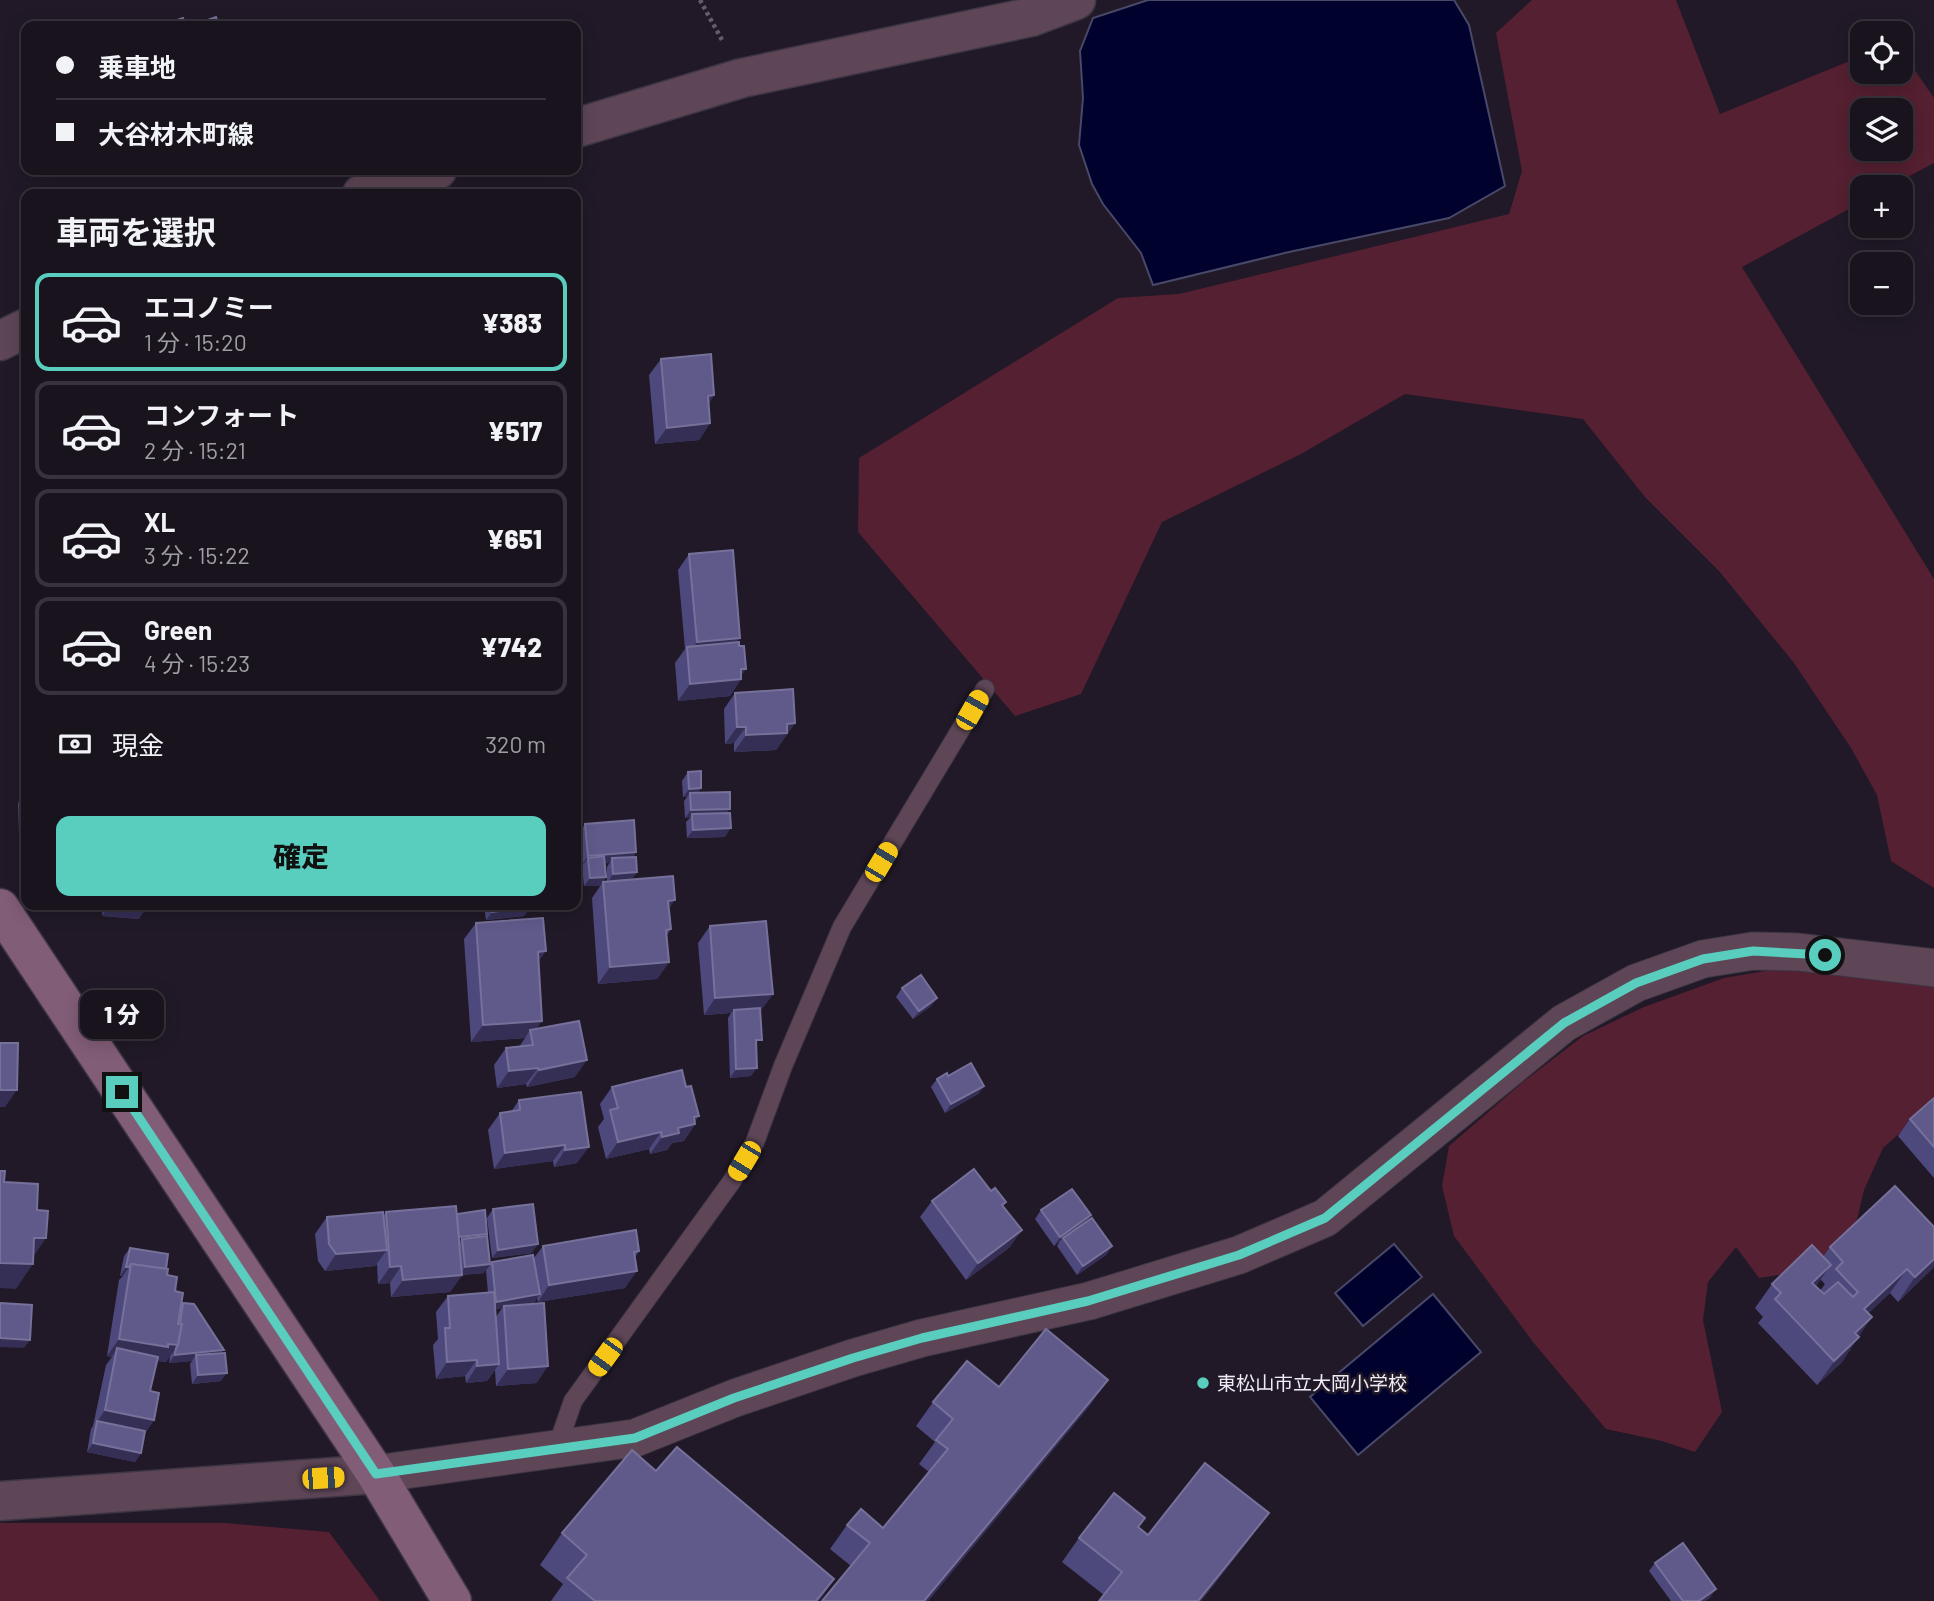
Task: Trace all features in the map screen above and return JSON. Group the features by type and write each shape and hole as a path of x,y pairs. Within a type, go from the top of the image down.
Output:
{"main road":[{"path":"0,908 376,1474 452,1601"}],"street":[{"path":"581,126 742,78 1031,17 1076,0"},
{"path":"378,189 421,175"},
{"path":"0,341 21,330"},
{"path":"0,1501 376,1474 635,1438 734,1398 853,1358 922,1338 1088,1301 1239,1255 1313,1224 1325,1218 1564,1023 1636,983 1703,959 1753,951 1798,952 1934,968"}],"lane":[{"path":"557,1447 573,1401 732,1181 755,1142 783,1066 842,927 985,689"}],"shaded area":[{"path":"1532,0 1676,0 1720,114 1850,61 1850,84 1913,84 1913,67 1934,98 1934,163 1912,175 1850,175 1850,208 1742,267 1934,579 1934,888 1891,861 1877,795 1851,748 1794,663 1719,571 1645,497 1583,419 1405,394 1301,454 1162,522 1081,694 1015,716 858,532 859,458 1118,298 1179,294 1509,214 1522,171 1496,33"},
{"path":"1789,967 1920,982 1934,986 1934,1115 1926,1110 1883,1148 1864,1190 1851,1245 1830,1267 1759,1278 1736,1247 1708,1282 1703,1320 1722,1412 1695,1452 1662,1441 1606,1429 1533,1342 1454,1236 1442,1186 1449,1146 1523,1082 1583,1036 1644,1007 1724,978"},
{"path":"0,1523 225,1523 329,1532 380,1601 0,1601"}],"water":[{"path":"1148,0 1454,0 1469,25 1505,186 1449,218 1289,252 1153,285 1141,253 1103,204 1092,184 1079,145 1083,98 1080,51 1093,18"},
{"path":"1394,1244 1422,1277 1363,1326 1335,1293"},
{"path":"1433,1294 1481,1352 1358,1455 1310,1397"}],"building":[{"path":"711,354 714,395 708,396 710,423 667,428 661,359"},
{"path":"733,550 740,638 697,642 689,554"},
{"path":"739,642 739,646 744,646 746,669 741,669 741,679 690,684 687,647"},
{"path":"793,689 795,723 787,724 787,733 746,735 746,727 737,727 735,693"},
{"path":"701,771 701,788 689,789 688,772"},
{"path":"730,792 730,809 691,810 690,793"},
{"path":"730,813 731,828 693,830 692,814"},
{"path":"634,820 636,852 588,856 585,824"},
{"path":"604,856 606,877 590,878 588,858"},
{"path":"636,857 637,872 613,874 612,858"},
{"path":"673,876 675,900 668,901 671,929 666,930 669,962 610,967 603,882"},
{"path":"543,918 546,951 538,952 542,1021 483,1025 476,923"},
{"path":"766,921 773,994 715,998 710,926"},
{"path":"921,975 937,998 919,1011 902,988"},
{"path":"760,1008 762,1040 756,1040 757,1068 736,1069 734,1010"},
{"path":"579,1021 587,1060 539,1070 509,1071 506,1048 533,1045 530,1030"},
{"path":"0,1043 18,1043 17,1090 0,1090"},
{"path":"971,1063 984,1086 951,1104 937,1079"},
{"path":"682,1070 686,1087 691,1086 699,1116 694,1117 695,1124 678,1128 679,1133 662,1137 661,1132 618,1142 610,1110 618,1108 612,1087"},
{"path":"581,1092 589,1147 565,1150 565,1145 505,1153 500,1113 520,1110 519,1100"},
{"path":"1934,1098 1934,1147 1910,1119"},
{"path":"974,1169 991,1191 995,1188 1006,1202 1002,1205 1022,1230 978,1263 932,1201"},
{"path":"0,1171 5,1171 4,1182 38,1184 37,1210 48,1211 46,1238 34,1238 33,1264 0,1263"},
{"path":"1895,1186 1934,1227 1934,1259 1915,1277 1907,1269 1864,1309 1872,1317 1855,1333 1859,1337 1834,1361 1775,1299 1781,1293 1772,1284 1812,1245 1831,1265 1812,1283 1824,1294 1838,1282 1853,1297 1858,1292 1836,1269 1843,1262 1830,1247"},
{"path":"1072,1189 1091,1215 1060,1237 1041,1210"},
{"path":"533,1204 538,1244 498,1250 493,1209"},
{"path":"456,1206 462,1275 403,1280 401,1266 390,1267 386,1212"},
{"path":"485,1210 487,1234 459,1237 457,1214"},
{"path":"383,1212 387,1250 336,1254 329,1244 327,1217"},
{"path":"1092,1218 1112,1246 1083,1266 1063,1238"},
{"path":"636,1230 639,1251 634,1252 637,1271 549,1285 543,1246"},
{"path":"487,1236 490,1264 465,1267 462,1239"},
{"path":"130,1248 168,1254 166,1269 131,1264 126,1267"},
{"path":"533,1255 540,1294 496,1302 492,1262"},
{"path":"131,1264 168,1269 167,1275 177,1277 175,1291 183,1293 178,1345 168,1344 168,1347 119,1339"},
{"path":"494,1292 499,1364 477,1366 477,1360 447,1362 445,1328 450,1328 448,1296"},
{"path":"0,1303 32,1305 30,1340 0,1338"},
{"path":"183,1303 194,1304 224,1350 175,1355 182,1324"},
{"path":"544,1303 548,1366 508,1369 504,1306"},
{"path":"1046,1329 1108,1380 924,1601 822,1601 870,1543 847,1525 861,1509 883,1528 948,1449 936,1440 953,1419 933,1402 967,1361 999,1387"},
{"path":"117,1348 158,1357 150,1391 159,1393 154,1420 105,1410"},
{"path":"225,1353 227,1373 198,1375 196,1355"},
{"path":"97,1421 145,1431 141,1453 93,1443"},
{"path":"677,1447 834,1579 816,1601 595,1601 567,1578 587,1555 562,1533 632,1450 656,1471"},
{"path":"1205,1463 1269,1513 1198,1601 1099,1601 1122,1572 1079,1538 1114,1493 1145,1518 1138,1527 1148,1535"},
{"path":"1683,1543 1716,1589 1699,1601 1683,1601 1655,1563"}],"place":[{"name":"東松山市立大岡小学校","path":"1203,1383"}],"route":[{"path":"122,1092 376,1474 635,1438 734,1398 853,1358 922,1338 1088,1301 1239,1255 1325,1218 1564,1023 1636,983 1703,959 1753,951 1825,955"}]}
